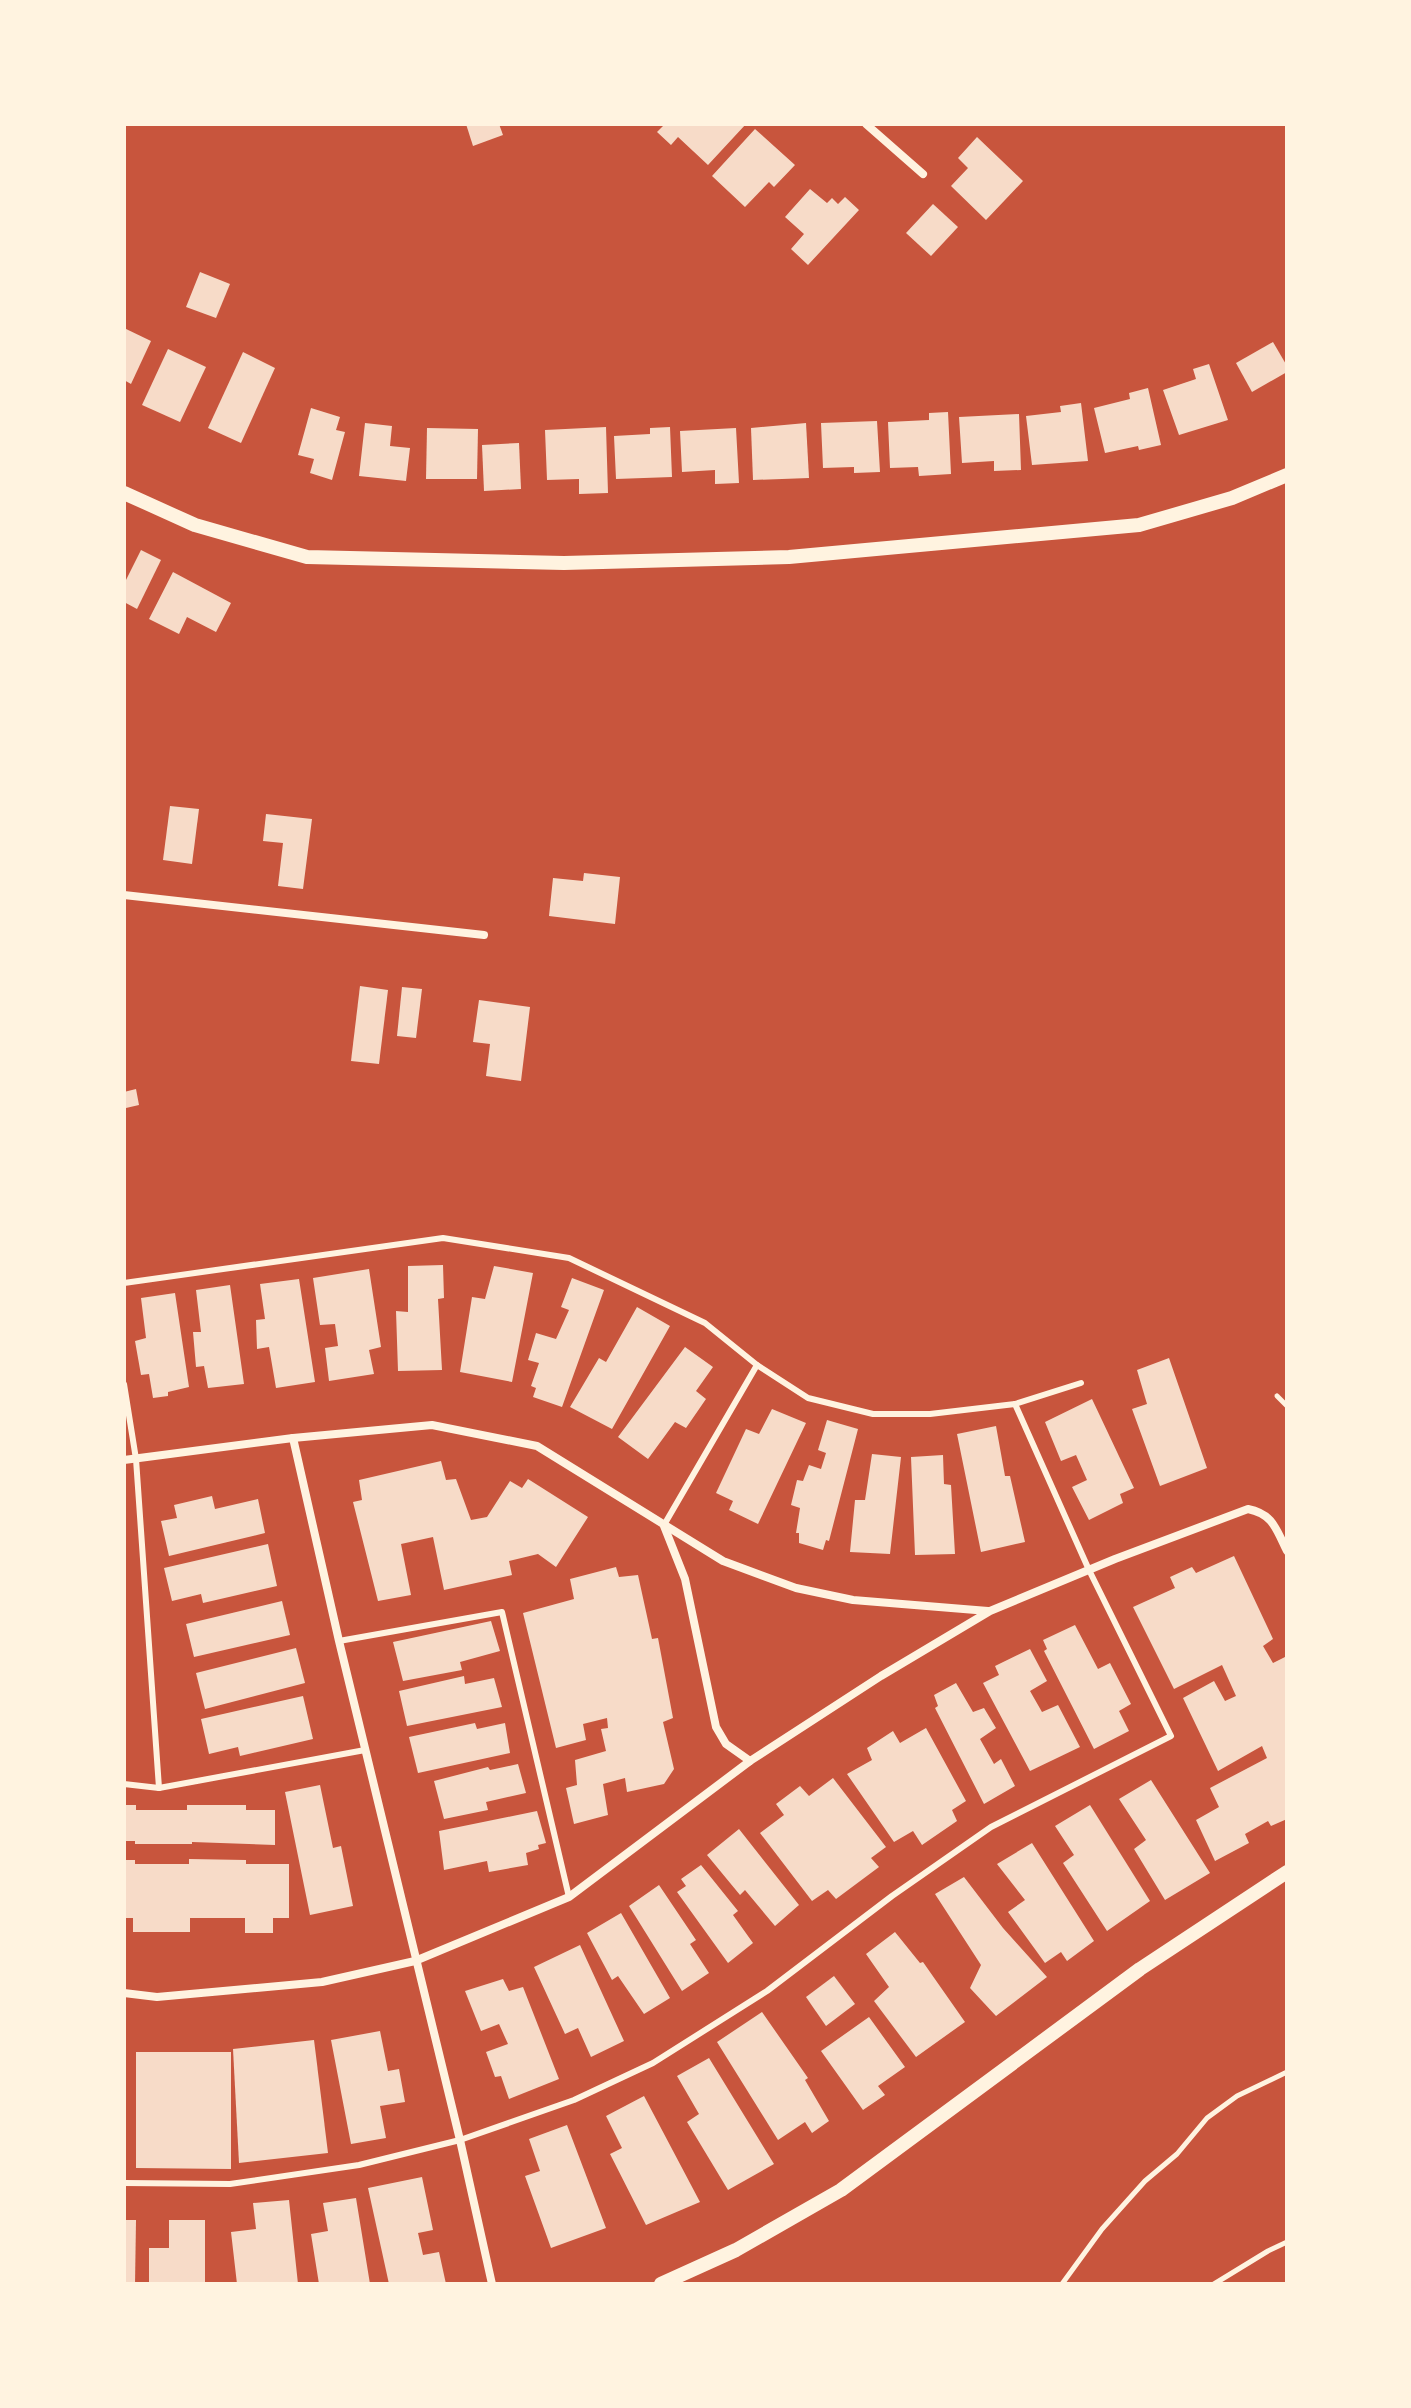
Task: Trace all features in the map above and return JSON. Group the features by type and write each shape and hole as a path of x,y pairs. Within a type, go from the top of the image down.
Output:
{"street":[{"path":"866,124 923,174"},
{"path":"124,493 195,525 307,557 564,563 789,557 1139,525 1232,498 1287,475"},
{"path":"124,895 484,935"},
{"path":"124,1460 293,1438 432,1425 537,1446 723,1561 796,1588 853,1600 990,1611"},
{"path":"293,1438 492,2284"},
{"path":"124,1993 157,1997 322,1982 415,1961 569,1897 750,1761 881,1676 990,1611 1248,1509 1264,1513 1274,1524 1287,1551"},
{"path":"664,1525 685,1579 716,1727 726,1744 750,1761"},
{"path":"661,2284 736,2250 841,2190 1140,1969 1287,1872"}],"lane":[{"path":"124,1283 443,1238 569,1258 705,1323 757,1365 808,1398 873,1414 930,1414 1015,1404 1081,1383"},
{"path":"664,1525 757,1365"},
{"path":"124,1384 136,1459 159,1788"},
{"path":"124,2183 230,2184 359,2165 460,2140 574,2100 653,2063 767,1991 892,1896 991,1827 1171,1736 1089,1570 1015,1404"},
{"path":"339,1641 502,1612 569,1897"},
{"path":"124,1784 159,1788 365,1750"}],"path":[{"path":"1277,1396 1287,1406"},
{"path":"1062,2284 1102,2229 1145,2181 1177,2154 1207,2118 1237,2096 1287,2072"},
{"path":"1214,2284 1287,2242"}],"building":[{"path":"466,124 499,124 503,135 473,146"},
{"path":"665,124 746,124 708,165 678,137 671,145 657,132"},
{"path":"755,129 795,165 774,187 769,182 745,207 712,176"},
{"path":"977,137 1023,181 986,220 951,186 968,168 958,158"},
{"path":"810,189 827,203 832,198 838,204 845,197 859,210 808,265 791,249 804,234 785,217"},
{"path":"933,204 958,227 931,256 906,233"},
{"path":"200,272 230,284 216,318 186,307"},
{"path":"124,328 151,341 131,384 124,380"},
{"path":"1273,342 1287,366 1287,372 1252,392 1236,363"},
{"path":"168,349 206,367 180,422 142,405"},
{"path":"243,352 275,368 241,443 208,428"},
{"path":"1209,364 1228,420 1179,435 1163,390 1196,379 1193,369"},
{"path":"1148,388 1161,445 1105,453 1094,408 1130,399 1129,393"},
{"path":"1081,403 1088,461 1032,465 1026,416 1061,412 1060,406"},
{"path":"311,408 340,417 336,430 345,432 332,480 310,473 314,459 298,455"},
{"path":"948,412 951,474 919,476 918,467 890,468 888,422 929,420 929,413"},
{"path":"1019,414 1021,470 994,471 994,461 962,463 959,417"},
{"path":"877,421 880,472 854,473 854,467 823,468 821,423"},
{"path":"365,423 392,426 390,446 410,448 406,481 359,476"},
{"path":"806,423 809,478 753,480 751,428"},
{"path":"606,427 608,493 579,494 579,479 547,480 545,430"},
{"path":"670,427 672,477 616,479 614,436 650,434 650,428"},
{"path":"427,428 478,429 477,479 426,479"},
{"path":"736,428 739,483 715,484 715,470 682,472 680,431"},
{"path":"519,443 521,489 484,491 482,445"},
{"path":"141,550 161,560 137,609 124,602 124,584"},
{"path":"173,572 231,603 216,632 187,617 179,634 149,619"},
{"path":"170,806 199,809 192,864 163,860"},
{"path":"266,814 312,819 303,889 278,886 283,843 263,841"},
{"path":"584,873 620,877 615,924 549,916 553,878 583,881"},
{"path":"360,986 388,990 379,1064 351,1061"},
{"path":"402,987 422,989 416,1038 397,1036"},
{"path":"479,1000 530,1007 521,1081 486,1076 490,1044 473,1042"},
{"path":"136,1089 139,1105 126,1108 124,1092"},
{"path":"443,1265 444,1298 438,1299 442,1370 398,1371 396,1311 408,1312 408,1266"},
{"path":"494,1266 533,1273 512,1382 460,1372 472,1297 485,1299"},
{"path":"369,1269 381,1347 369,1350 374,1374 329,1381 325,1348 338,1346 335,1324 320,1325 313,1278"},
{"path":"572,1278 604,1290 562,1407 533,1397 536,1388 531,1386 539,1363 528,1360 536,1333 556,1339 569,1310 561,1307"},
{"path":"299,1279 315,1382 276,1388 269,1347 257,1349 256,1320 265,1319 260,1284"},
{"path":"230,1285 244,1384 208,1388 204,1366 196,1367 193,1332 201,1332 196,1290"},
{"path":"175,1293 189,1387 168,1392 168,1396 153,1398 149,1374 141,1375 135,1341 146,1338 141,1298"},
{"path":"637,1307 670,1326 612,1429 570,1407 599,1358 606,1362"},
{"path":"685,1347 713,1367 696,1391 706,1399 686,1428 675,1422 648,1459 618,1437"},
{"path":"1169,1358 1207,1468 1160,1486 1132,1409 1147,1404 1137,1370"},
{"path":"1092,1399 1134,1488 1120,1494 1123,1503 1089,1520 1072,1487 1087,1480 1076,1455 1061,1461 1045,1422"},
{"path":"772,1409 806,1423 758,1524 729,1510 733,1501 716,1493 746,1429 759,1434"},
{"path":"827,1420 858,1429 829,1541 826,1540 823,1550 799,1543 799,1533 796,1533 800,1508 791,1505 797,1480 803,1481 809,1465 821,1469 826,1453 818,1450"},
{"path":"996,1426 1005,1476 1010,1476 1025,1542 981,1552 957,1434"},
{"path":"872,1454 901,1457 890,1554 850,1552 855,1500 865,1500"},
{"path":"943,1455 944,1484 951,1485 955,1554 915,1555 911,1457"},
{"path":"441,1461 446,1480 456,1479 471,1520 487,1517 510,1481 522,1488 528,1479 588,1517 556,1567 538,1554 509,1561 512,1575 444,1590 433,1537 401,1544 411,1595 378,1601 353,1502 362,1500 359,1480"},
{"path":"212,1496 215,1509 258,1499 265,1533 169,1556 161,1521 177,1518 174,1505"},
{"path":"268,1544 277,1586 203,1603 201,1594 172,1601 164,1568"},
{"path":"1234,1556 1273,1639 1263,1646 1273,1663 1285,1657 1287,1660 1287,1819 1271,1826 1268,1821 1245,1834 1249,1843 1215,1861 1196,1820 1219,1807 1210,1788 1267,1758 1262,1746 1218,1771 1183,1698 1214,1681 1225,1701 1236,1696 1222,1665 1174,1689 1133,1607 1175,1588 1170,1577 1192,1567 1196,1573"},
{"path":"616,1567 619,1577 638,1575 652,1639 658,1638 673,1718 663,1722 674,1769 664,1784 627,1792 625,1778 603,1784 608,1815 574,1824 566,1788 577,1785 575,1760 606,1751 601,1729 608,1728 607,1718 583,1724 586,1740 556,1748 523,1613 574,1599 570,1579"},
{"path":"282,1601 290,1635 194,1657 186,1624"},
{"path":"491,1621 500,1651 460,1662 462,1670 403,1681 393,1642"},
{"path":"1075,1625 1098,1669 1110,1663 1131,1704 1119,1711 1129,1731 1094,1749 1044,1651 1047,1649 1043,1640"},
{"path":"296,1648 305,1683 205,1709 196,1673"},
{"path":"1030,1649 1047,1681 1030,1691 1042,1712 1058,1705 1080,1747 1030,1771 983,1683 999,1675 995,1666"},
{"path":"464,1676 465,1684 494,1678 502,1707 407,1726 399,1691"},
{"path":"956,1683 973,1712 984,1708 996,1728 980,1739 994,1764 1001,1759 1015,1786 984,1804 935,1708 938,1706 934,1695"},
{"path":"303,1696 313,1739 240,1756 238,1747 209,1754 201,1719"},
{"path":"475,1723 477,1729 505,1723 510,1753 418,1773 409,1737"},
{"path":"926,1728 966,1801 952,1810 957,1821 922,1845 913,1831 894,1842 847,1774 872,1760 867,1748 893,1731 900,1743"},
{"path":"518,1764 526,1793 486,1802 488,1810 444,1819 434,1781 488,1767 490,1770"},
{"path":"833,1778 886,1847 871,1858 879,1867 836,1899 828,1890 812,1901 760,1833 784,1815 776,1804 800,1786 809,1796"},
{"path":"1151,1780 1210,1873 1165,1900 1134,1849 1146,1840 1119,1799"},
{"path":"320,1785 333,1848 341,1846 353,1906 310,1915 285,1792"},
{"path":"124,1805 136,1805 136,1810 187,1810 187,1805 246,1805 246,1810 275,1810 275,1845 192,1842 135,1844 135,1841 124,1841"},
{"path":"1090,1805 1150,1901 1107,1931 1063,1863 1074,1855 1055,1826"},
{"path":"537,1811 546,1843 526,1853 528,1865 489,1872 487,1861 444,1870 439,1831"},
{"path":"739,1829 799,1905 775,1926 745,1890 740,1895 707,1855"},
{"path":"1032,1843 1094,1941 1067,1961 1061,1952 1045,1963 1008,1912 1025,1900 997,1864"},
{"path":"189,1859 289,1864 289,1918 273,1918 273,1933 245,1933 245,1918 190,1918 190,1932 133,1932 133,1918 124,1918 124,1860 135,1860 135,1864 189,1864"},
{"path":"701,1865 738,1911 733,1915 753,1943 728,1963 677,1892 686,1886 681,1879"},
{"path":"964,1877 1003,1928 1047,1977 996,2016 970,1988 981,1965 935,1894"},
{"path":"659,1885 696,1940 690,1944 709,1973 682,1991 629,1906"},
{"path":"621,1913 670,1998 644,2014 618,1976 612,1980 587,1933"},
{"path":"895,1932 920,1963 923,1962 965,2022 916,2057 874,2001 889,1987 866,1954"},
{"path":"580,1945 624,2041 591,2057 578,2028 565,2034 534,1967"},
{"path":"834,1976 855,2004 826,2026 806,1997"},
{"path":"503,1979 509,1991 523,1987 559,2079 509,2099 501,2076 495,2077 486,2052 508,2044 499,2024 481,2031 465,1991"},
{"path":"762,2012 808,2078 805,2080 829,2121 812,2133 805,2122 778,2140 717,2042"},
{"path":"869,2017 905,2067 878,2086 885,2095 863,2110 821,2051"},
{"path":"380,2031 388,2071 399,2069 405,2102 380,2106 386,2138 351,2144 331,2040"},
{"path":"314,2040 328,2153 239,2163 233,2049"},
{"path":"136,2052 231,2052 231,2169 136,2168"},
{"path":"709,2058 774,2164 728,2190 687,2122 699,2114 677,2076"},
{"path":"644,2096 700,2202 646,2225 610,2154 622,2148 606,2116"},
{"path":"567,2125 606,2228 551,2248 525,2176 540,2171 529,2139"},
{"path":"422,2177 433,2230 418,2233 423,2255 439,2252 446,2284 389,2284 368,2188"},
{"path":"356,2198 370,2284 319,2284 311,2234 328,2231 323,2203"},
{"path":"289,2200 298,2284 237,2284 231,2232 256,2229 253,2203"},
{"path":"124,2220 136,2220 135,2284 124,2284"},
{"path":"169,2220 205,2220 205,2284 149,2284 149,2248 169,2248"}]}
